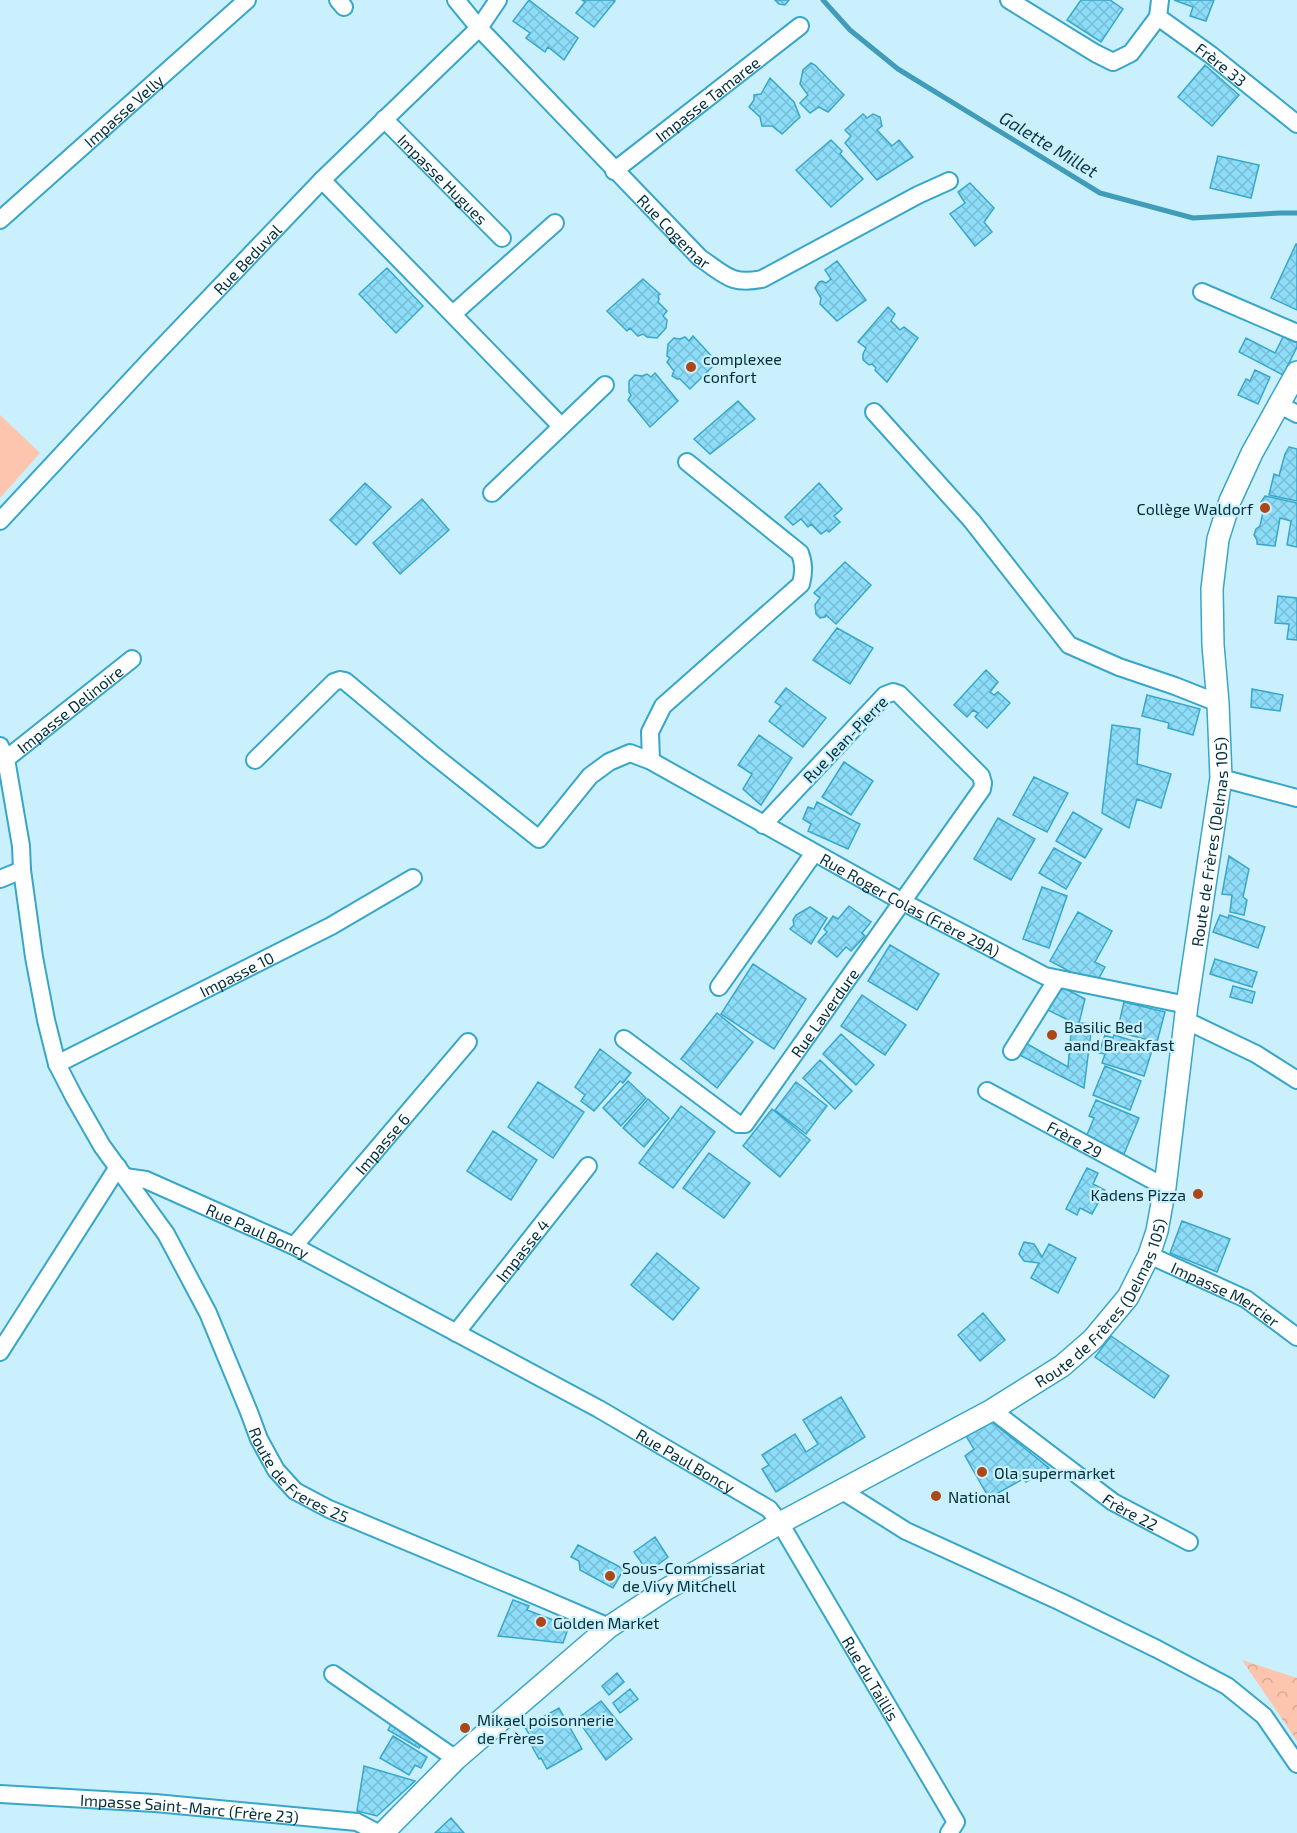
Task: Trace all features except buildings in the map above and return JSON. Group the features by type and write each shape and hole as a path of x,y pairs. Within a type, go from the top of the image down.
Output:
{"main road":[{"name":"Route de Frères (Delmas 105)","path":"383,1833 456,1759 609,1627 665,1590 780,1523 992,1410 1062,1366 1093,1339 1128,1297 1149,1255 1157,1231 1186,1012 1221,778 1212,589 1218,539 1230,501 1252,453 1297,372"}],"street":[{"name":"Impasse Velly","path":"0,220 247,0"},
{"name":"Rue Cogemar","path":"456,0 479,28 614,171 700,258 732,280 745,282 762,279 918,195 949,181"},
{"name":"Rue Beduval","path":"0,521 322,180 479,28 498,0"},
{"path":"1009,0 1113,62 1131,54 1158,17 1160,0"},
{"name":"Frère 33","path":"1158,17 1211,55 1297,124"},
{"name":"Impasse Tamaree","path":"614,171 800,26"},
{"name":"Impasse Hugues","path":"384,119 502,238"},
{"path":"322,180 561,426"},
{"path":"453,314 555,223"},
{"path":"1202,292 1297,333"},
{"path":"492,493 605,385"},
{"path":"1278,404 1297,414"},
{"path":"874,412 972,521 1070,645 1119,667 1218,703"},
{"path":"651,761 650,732 663,706 801,584 804,573 800,553 687,462"},
{"name":"Impasse Delinoire","path":"3,752 132,659"},
{"name":"Rue Roger Colas (Frère 29A)","path":"255,760 334,682 345,681 430,753 539,839 590,776 609,762 630,753 651,761 903,902 1045,976 1186,1012 1297,1080"},
{"name":"Rue Jean-Pierre","path":"763,825 885,695 893,692 899,694 981,776"},
{"path":"0,1352 122,1172 102,1146 57,1064 34,957 21,846 3,752"},
{"name":"Rue Laverdure","path":"624,1039 738,1124 745,1124 982,789 981,776"},
{"path":"1221,778 1297,798"},
{"path":"719,987 814,853"},
{"path":"0,879 22,870"},
{"name":"Impasse 10","path":"57,1064 331,926 413,878"},
{"path":"1012,1051 1057,979"},
{"name":"Impasse 6","path":"294,1246 468,1042"},
{"name":"Frère 29","path":"987,1091 1164,1187"},
{"name":"Impasse 4","path":"456,1333 588,1166"},
{"name":"Rue Paul Boncy","path":"122,1172 146,1180 294,1246 599,1409 770,1509 780,1523"},
{"name":"Route de Freres 25","path":"122,1172 171,1244 208,1313 259,1439 276,1470 295,1491 329,1509 609,1627"},
{"name":"Impasse Mercier","path":"1149,1255 1246,1299 1297,1337"},
{"name":"Frère 22","path":"992,1410 1113,1502 1189,1542"},
{"path":"841,1490 906,1531 1072,1607 1227,1686 1264,1716 1297,1764"},
{"name":"Rue du Taillis","path":"780,1523 953,1827"},
{"path":"333,1674 456,1759"},
{"name":"Impasse Saint-Marc (Frère 23)","path":"0,1794 155,1803 357,1822 378,1833"}],"green space":[{"path":"0,415 40,453 0,498"},
{"path":"1242,1660 1297,1678 1297,1741"}],"waterway":[{"name":"Galette Millet","path":"823,0 850,30 898,69 1100,193 1193,218 1297,213"}],"place":[{"name":"complexee confort","path":"691,367"},
{"name":"Collège Waldorf","path":"1265,508"},
{"name":"Basilic Bed aand Breakfast","path":"1052,1035"},
{"name":"Kadens Pizza","path":"1198,1194"},
{"name":"Ola supermarket","path":"982,1472"},
{"name":"National","path":"936,1496"},
{"name":"Sous-Commissariat de Vivy Mitchell","path":"610,1576"},
{"name":"Golden Market","path":"541,1622"},
{"name":"Mikael poisonnerie de Frères","path":"465,1728"}]}
